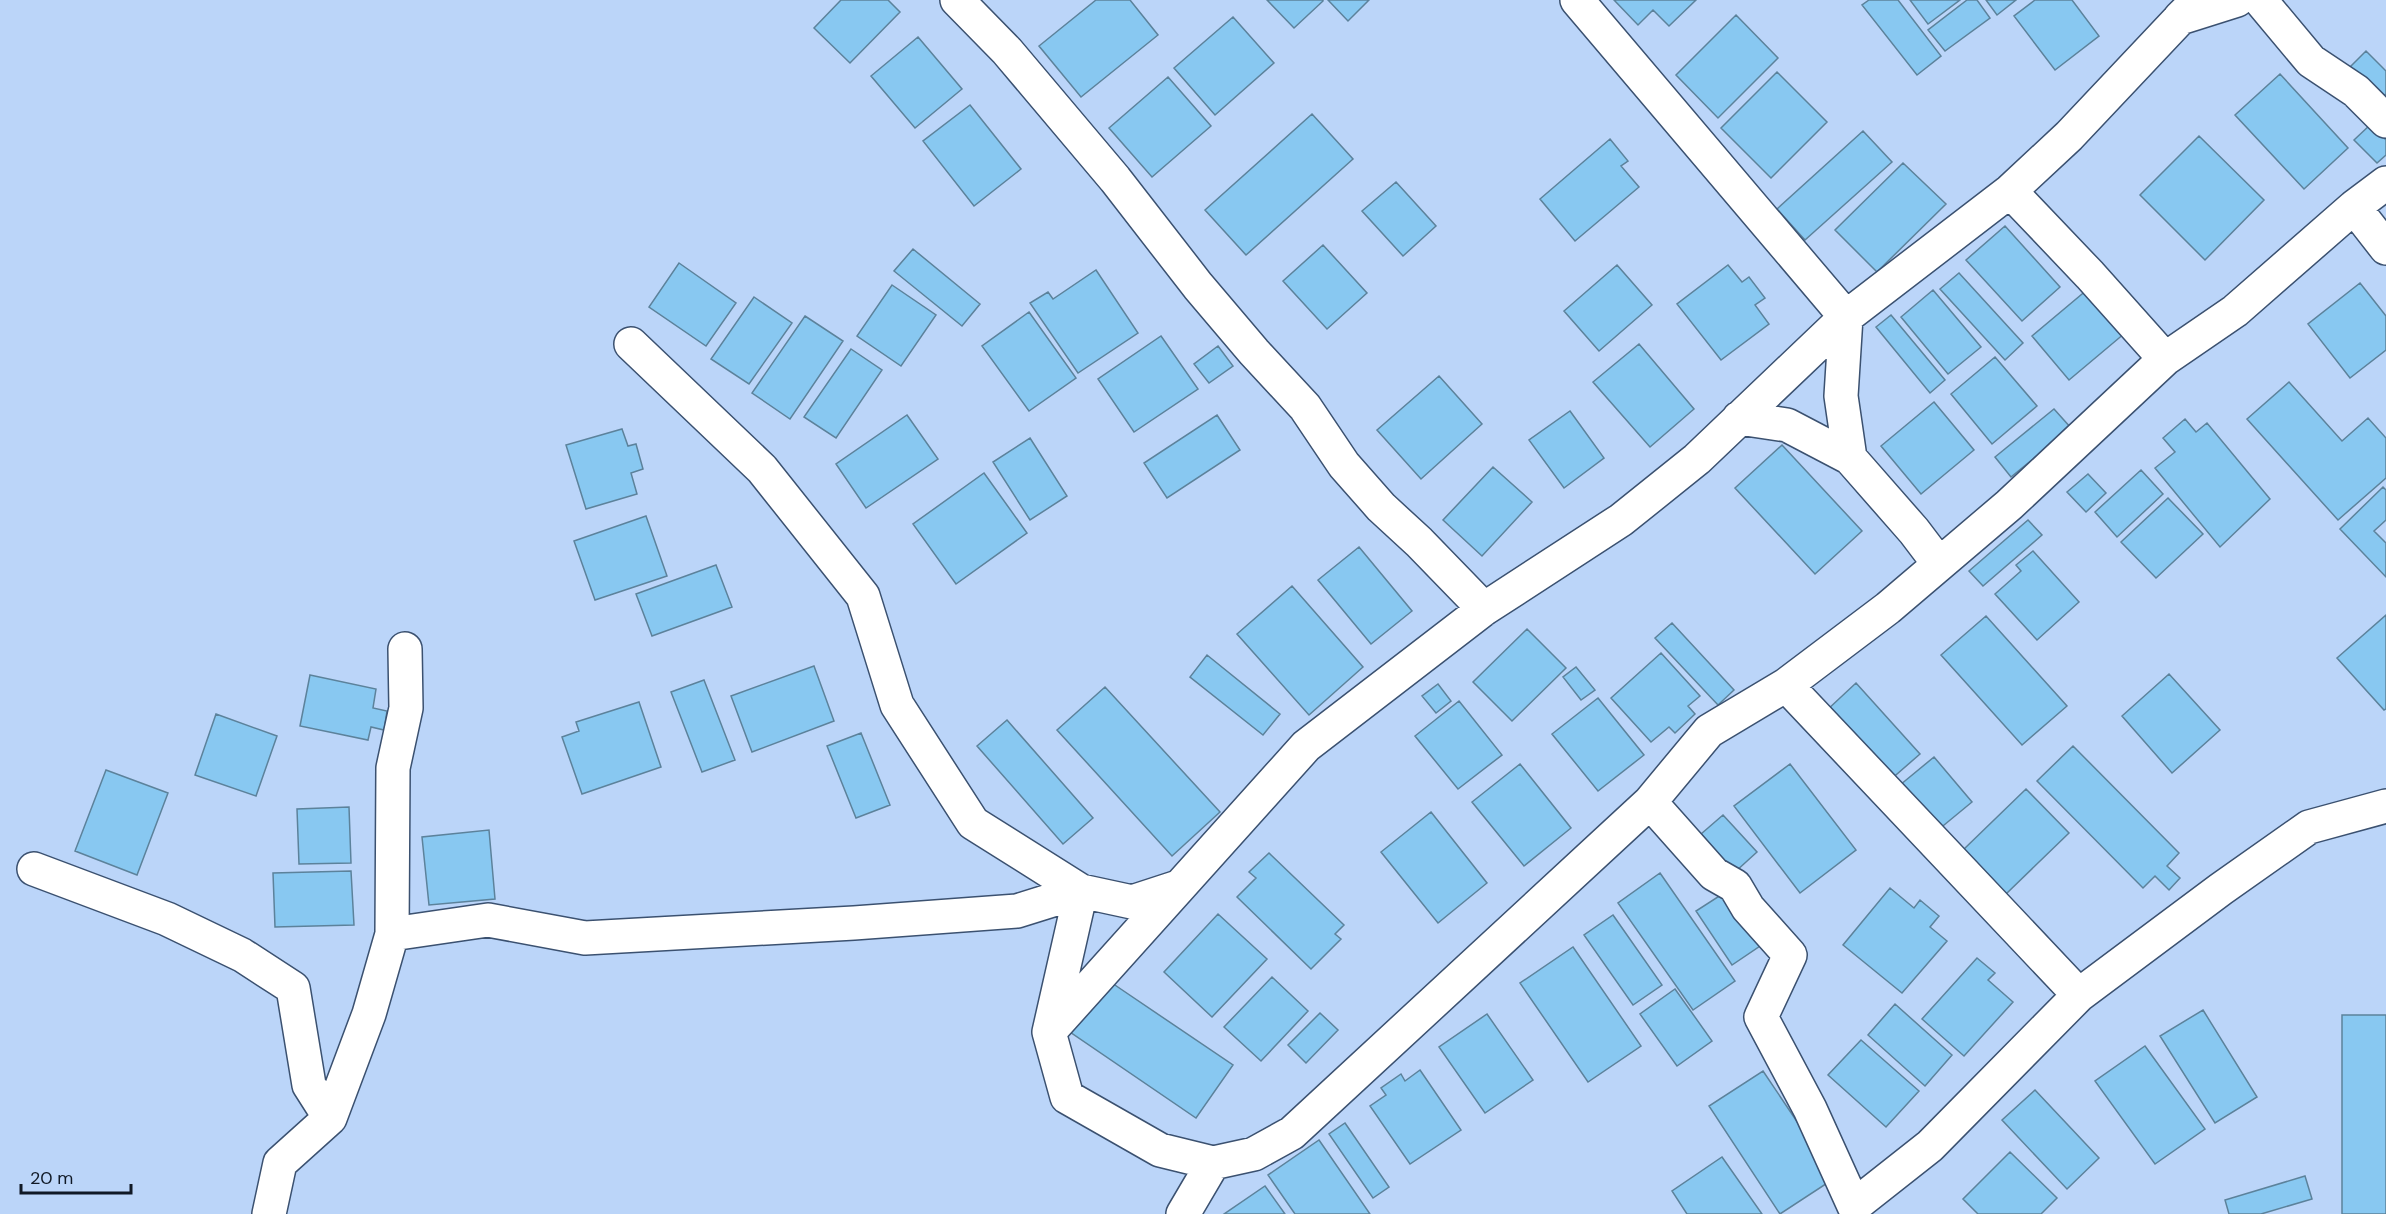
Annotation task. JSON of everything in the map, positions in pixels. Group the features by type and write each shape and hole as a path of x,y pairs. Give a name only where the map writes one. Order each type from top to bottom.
{"street":[{"path":"957,0 1007,51 1115,179 1198,286 1305,407 1344,465 1381,507 1419,542 1484,609"},
{"path":"1577,0 1846,317 1841,396 1850,458"},
{"path":"2182,5 2181,18 2237,0"},
{"path":"2260,0 2311,61 2356,91 2386,122"},
{"path":"1049,1032 1306,746 1484,609 1621,520 1696,459 1846,317 2010,191 2069,136 2182,5"},
{"path":"1081,891 1049,1032 1067,1097 1160,1150 1213,1163 1254,1154 1292,1133 1650,802 1709,731 1786,685 1888,608 2009,505 2165,359 2235,311 2354,207 2386,183"},
{"path":"2010,191 2090,275 2165,359"},
{"path":"2354,207 2386,249"},
{"path":"631,344 762,469 863,596 897,705 973,823 1081,891 1132,902 1178,887"},
{"path":"1739,418 1787,425 1850,458 1914,531 1939,564"},
{"path":"269,1214 280,1163 330,1118 369,1014 392,934 393,768 406,708 405,649"},
{"path":"1786,685 2079,995"},
{"path":"1650,802 1714,874 1735,886 1748,908 1790,955 1761,1017 1810,1109 1849,1210 1930,1146 2079,995 2221,889 2309,827 2386,806"},
{"path":"34,869 167,919 242,955 293,988 309,1086 330,1118"},
{"path":"392,934 488,920 585,938 843,924 1017,910 1081,891"},
{"path":"1183,1214 1213,1163"}],"building":[{"path":"841,0 888,0 900,12 850,63 814,28"},
{"path":"1096,0 1130,0 1158,35 1081,97 1039,46"},
{"path":"1267,0 1323,0 1323,1 1294,28"},
{"path":"1328,0 1369,0 1348,21"},
{"path":"1614,0 1696,0 1669,26 1653,10 1638,25"},
{"path":"1869,0 1898,0 1941,56 1917,75 1862,5"},
{"path":"1910,0 1960,0 1928,24"},
{"path":"1967,0 1977,0 1990,18 1945,51 1928,30"},
{"path":"1986,0 2016,0 1997,15"},
{"path":"2035,0 2072,0 2099,36 2055,70 2014,16"},
{"path":"1736,15 1778,58 1718,118 1676,75"},
{"path":"1233,17 1274,63 1215,115 1174,68"},
{"path":"918,37 962,89 915,128 871,76"},
{"path":"2366,51 2386,71 2386,94 2377,102 2346,71"},
{"path":"1777,72 1827,122 1771,178 1721,128"},
{"path":"2280,74 2348,148 2304,189 2235,115"},
{"path":"1168,77 1211,126 1152,177 1109,128"},
{"path":"970,105 1021,169 974,206 923,141"},
{"path":"1312,114 1353,159 1246,255 1205,210"},
{"path":"2371,124 2386,140 2386,155 2377,163 2354,140"},
{"path":"1863,131 1892,162 1805,240 1777,209"},
{"path":"2199,136 2264,200 2205,260 2140,195"},
{"path":"1610,139 1628,161 1621,166 1639,187 1575,241 1540,199"},
{"path":"1903,163 1946,204 1877,272 1835,230"},
{"path":"1396,182 1436,226 1403,256 1362,211"},
{"path":"2005,226 2060,287 2022,321 1966,260"},
{"path":"1323,245 1367,293 1327,329 1283,281"},
{"path":"913,249 980,304 962,326 894,271"},
{"path":"679,263 736,303 706,346 649,307"},
{"path":"1617,265 1652,305 1599,351 1564,311"},
{"path":"1728,265 1742,282 1749,277 1765,298 1755,305 1769,324 1721,360 1677,304"},
{"path":"1096,270 1138,333 1078,373 1030,303 1048,292 1053,299"},
{"path":"1959,273 2023,343 2005,360 1940,289"},
{"path":"2360,283 2386,316 2386,350 2350,378 2308,324"},
{"path":"892,285 936,315 901,366 857,336"},
{"path":"2088,289 2125,333 2069,380 2032,336"},
{"path":"1933,290 1981,347 1948,374 1901,317"},
{"path":"754,297 792,323 749,384 711,359"},
{"path":"1029,312 1076,378 1029,411 982,346"},
{"path":"1891,315 1945,380 1930,393 1876,327"},
{"path":"805,316 843,341 790,419 752,393"},
{"path":"1161,336 1198,389 1134,432 1098,379"},
{"path":"1639,344 1694,409 1650,447 1593,382"},
{"path":"1218,346 1233,366 1209,383 1194,364"},
{"path":"851,349 882,370 836,438 804,417"},
{"path":"1995,357 2037,406 1992,444 1951,394"},
{"path":"1439,376 1482,424 1421,479 1377,430"},
{"path":"2289,382 2342,441 2368,418 2386,438 2386,478 2338,520 2247,419"},
{"path":"1934,402 1974,450 1921,494 1881,446"},
{"path":"2054,409 2071,428 2011,477 1995,457"},
{"path":"1570,411 1604,458 1564,488 1529,440"},
{"path":"907,415 938,459 866,508 836,464"},
{"path":"1217,415 1240,450 1167,498 1144,463"},
{"path":"2185,419 2196,432 2207,423 2270,499 2220,547 2155,468 2175,452 2163,438"},
{"path":"622,429 628,446 636,444 643,469 631,473 637,494 586,509 566,445"},
{"path":"1030,438 1067,496 1030,520 993,462"},
{"path":"1782,445 1862,531 1815,574 1735,488"},
{"path":"1493,467 1532,502 1482,556 1443,520"},
{"path":"2141,470 2163,494 2117,537 2095,512"},
{"path":"984,473 1027,533 956,584 913,524"},
{"path":"2088,474 2106,493 2086,512 2067,492"},
{"path":"2383,487 2386,490 2386,520 2374,531 2386,543 2386,577 2340,529"},
{"path":"2168,498 2203,534 2156,578 2121,542"},
{"path":"646,516 667,576 595,600 574,541"},
{"path":"2028,520 2042,535 1983,586 1969,571"},
{"path":"1359,547 1412,611 1371,644 1318,580"},
{"path":"2033,551 2079,602 2037,640 1995,594 2021,571 2016,565"},
{"path":"716,565 732,607 652,636 636,594"},
{"path":"1292,586 1363,667 1309,715 1237,634"},
{"path":"2386,615 2386,709 2384,710 2337,658"},
{"path":"1986,616 2067,706 2022,745 1941,655"},
{"path":"1672,623 1734,690 1718,705 1655,638"},
{"path":"1527,629 1566,668 1512,721 1473,682"},
{"path":"1661,653 1700,696 1688,706 1695,714 1675,733 1669,727 1651,742 1611,698"},
{"path":"1207,655 1280,714 1263,735 1190,677"},
{"path":"814,666 834,721 752,752 731,696"},
{"path":"1576,667 1595,690 1581,700 1563,677"},
{"path":"2169,674 2220,730 2172,773 2122,716"},
{"path":"310,675 376,689 373,708 387,711 384,730 371,727 368,740 300,726"},
{"path":"704,680 735,760 702,772 671,692"},
{"path":"1856,683 1920,754 1889,781 1826,711"},
{"path":"1438,684 1451,701 1436,713 1422,696"},
{"path":"1105,687 1220,812 1172,856 1057,730"},
{"path":"1598,698 1644,755 1598,791 1552,734"},
{"path":"1459,701 1502,755 1458,789 1415,736"},
{"path":"639,702 661,767 582,794 562,737 579,731 576,722"},
{"path":"216,714 277,736 256,796 195,775"},
{"path":"1007,720 1093,818 1063,844 977,746"},
{"path":"861,733 890,805 856,818 827,746"},
{"path":"2073,746 2179,853 2167,866 2180,878 2169,890 2155,876 2143,888 2037,781"},
{"path":"1934,757 1972,802 1938,830 1900,785"},
{"path":"1520,764 1571,828 1524,866 1472,802"},
{"path":"1790,764 1856,850 1800,893 1734,806"},
{"path":"106,770 168,793 137,875 75,851"},
{"path":"2026,789 2069,833 2006,894 1962,851"},
{"path":"349,807 351,863 299,864 297,809"},
{"path":"1431,812 1487,883 1438,923 1381,852"},
{"path":"1723,815 1757,852 1735,872 1701,834"},
{"path":"489,830 495,899 429,905 422,837"},
{"path":"1269,853 1344,925 1335,934 1341,939 1311,969 1237,897 1256,878 1249,872"},
{"path":"351,871 354,925 275,927 273,873"},
{"path":"1660,873 1735,981 1693,1010 1618,903"},
{"path":"1890,888 1914,908 1920,900 1939,916 1930,927 1947,941 1902,993 1843,945"},
{"path":"1727,891 1763,944 1732,965 1696,911"},
{"path":"1218,914 1267,959 1212,1017 1164,972"},
{"path":"1613,915 1662,985 1633,1005 1584,935"},
{"path":"1573,947 1641,1046 1588,1082 1520,983"},
{"path":"1977,958 1995,973 1988,980 2013,1002 1964,1056 1922,1019"},
{"path":"1272,977 1308,1011 1261,1061 1224,1027"},
{"path":"1106,979 1233,1065 1196,1118 1070,1032"},
{"path":"1675,989 1712,1041 1677,1066 1640,1014"},
{"path":"1895,1004 1952,1055 1925,1086 1868,1035"},
{"path":"2203,1010 2257,1097 2215,1123 2160,1036"},
{"path":"1320,1013 1338,1030 1306,1063 1288,1045"},
{"path":"1487,1014 1533,1080 1485,1113 1439,1047"},
{"path":"2342,1015 2386,1015 2386,1214 2342,1214"},
{"path":"1861,1040 1919,1091 1886,1127 1828,1075"},
{"path":"2145,1046 2205,1129 2155,1164 2095,1081"},
{"path":"1420,1070 1461,1130 1410,1164 1370,1106 1386,1095 1381,1088 1401,1074 1405,1081"},
{"path":"1763,1071 1835,1178 1780,1214 1709,1106"},
{"path":"2035,1090 2099,1158 2067,1189 2002,1120"},
{"path":"1345,1123 1389,1187 1373,1198 1329,1134"},
{"path":"1319,1140 1370,1214 1295,1214 1268,1175"},
{"path":"2010,1152 2057,1198 2041,1214 1978,1214 1963,1199"},
{"path":"1722,1157 1762,1214 1687,1214 1672,1191"},
{"path":"2305,1176 2312,1199 2261,1214 2229,1214 2225,1200"},
{"path":"1265,1186 1285,1214 1224,1214"}]}
